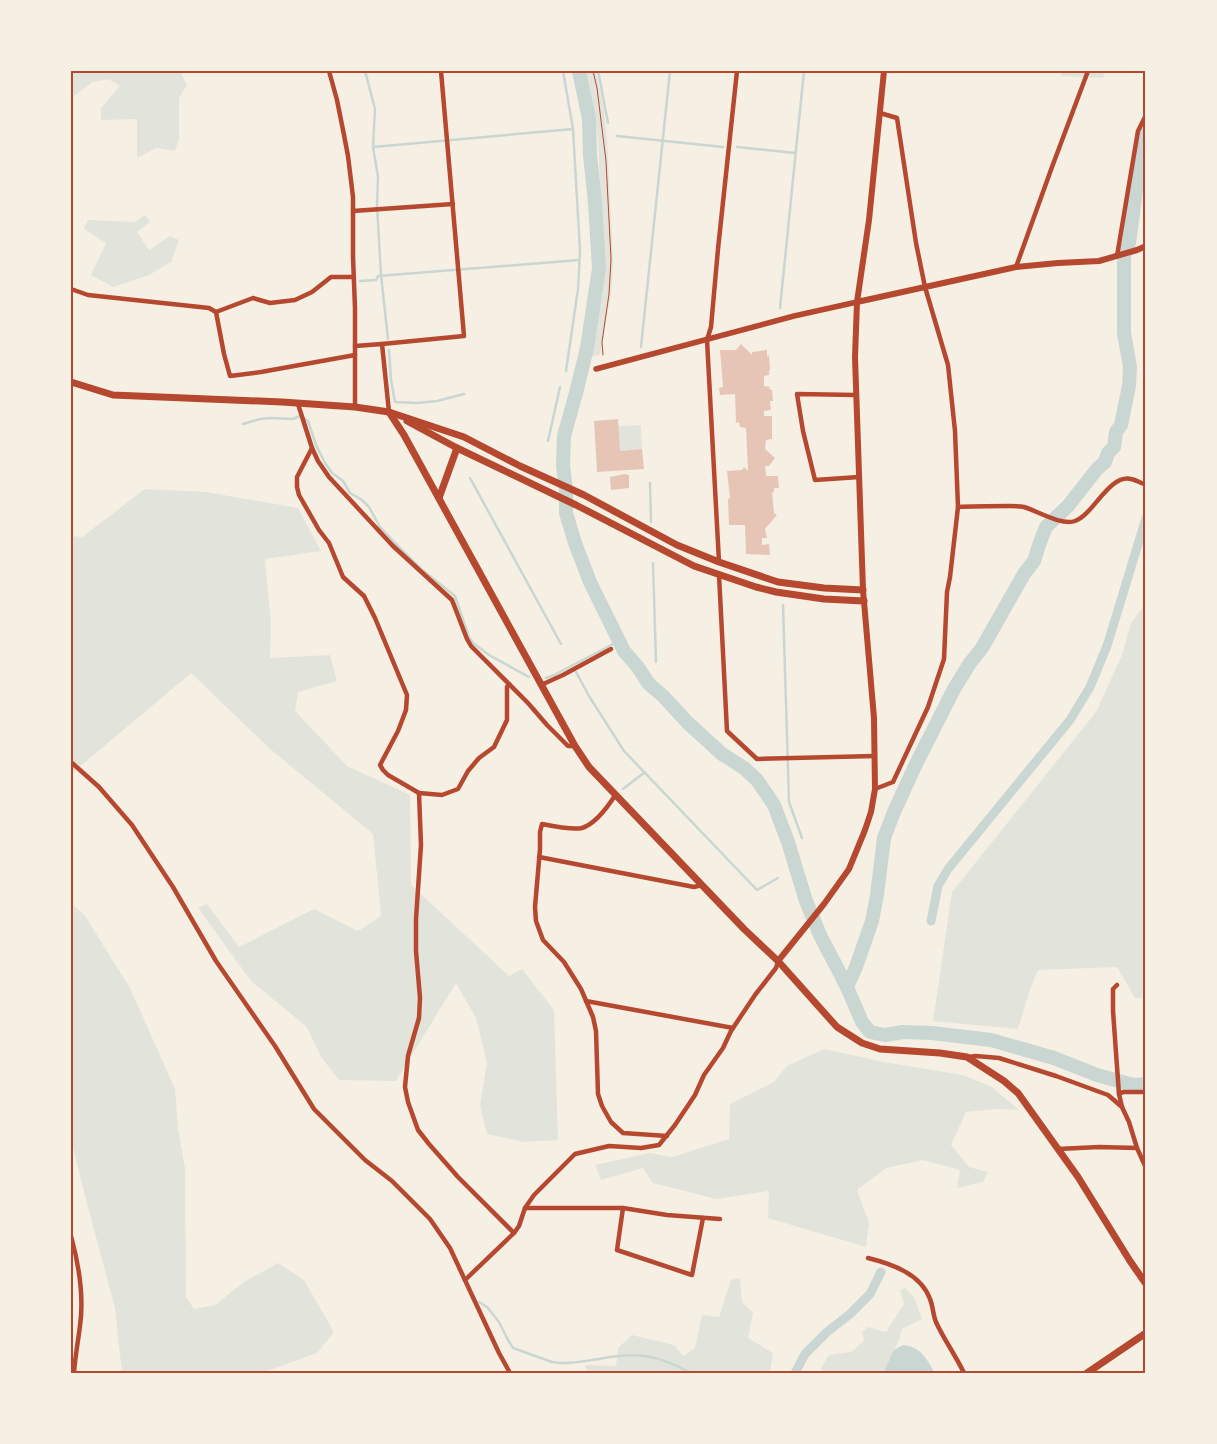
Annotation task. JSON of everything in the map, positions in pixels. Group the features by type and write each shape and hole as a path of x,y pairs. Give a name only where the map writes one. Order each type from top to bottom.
{"main road":[{"path":"778,961 849,870 858,851 871,812 875,789 874,718 863,590 855,357 857,302 869,220 884,71"},
{"path":"857,302 1016,267 1099,261 1146,246"},
{"path":"71,382 113,395 355,407 389,412 464,437 572,490 677,545 719,562 778,582 824,588 863,590"},
{"path":"389,412 694,566 776,592 824,600 864,601"},
{"path":"389,412 404,435 575,746 589,766 744,929 778,961 836,1027 862,1043 880,1049 940,1053 967,1057 1004,1081 1018,1093 1078,1177 1146,1284"},
{"path":"439,498 457,448"},
{"path":"1087,1373 1146,1333"}],"street":[{"path":"328,71 337,100 348,156 353,198 355,407"},
{"path":"355,346 464,336 441,71"},
{"path":"719,562 707,340 711,327 737,71"},
{"path":"1016,267 1088,71"},
{"path":"875,789 893,782 928,707 944,659 947,592 958,507 955,431 948,364 925,287 914,232 897,118 880,113"},
{"path":"1117,256 1138,131 1146,115"},
{"path":"353,210 453,204"},
{"path":"216,312 253,298 270,303 295,300 312,292 332,277 354,277"},
{"path":"71,289 88,295 209,308 216,312 230,376 355,355"},
{"path":"596,369 794,316 857,302"},
{"path":"382,344 389,412"},
{"path":"856,395 797,394 803,431 815,480 859,477"},
{"path":"298,404 312,448 329,477 393,546 452,600 467,639 491,667 568,746 575,746"},
{"path":"312,448 297,477 299,494 319,530 329,543 344,578 364,596 407,695 406,710 398,731 380,764 388,775 418,793 442,795 458,789 468,771 479,758 494,747 507,720 507,687 509,684"},
{"path":"958,507 1023,507 1069,523 1077,521 1088,512 1104,492 1120,480 1130,479 1146,485"},
{"path":"719,575 727,731 757,758 875,756"},
{"path":"541,685 563,676 611,649"},
{"path":"71,762 100,787 132,825 173,887 216,960 275,1046 314,1109 365,1160 392,1181 430,1219 450,1248 498,1353 510,1373"},
{"path":"418,793 421,845 416,919 416,951 420,998 419,1018 408,1056 405,1087 408,1102 418,1130 428,1144 514,1233"},
{"path":"616,794 595,820 582,828 542,824 535,907 536,921 543,940 564,962 582,989 593,1017 596,1031 598,1094 611,1122 623,1133 667,1136"},
{"path":"539,857 694,887 703,885"},
{"path":"464,1280 514,1233 519,1226 525,1208 534,1195 574,1154 609,1146 641,1148 659,1145 695,1095 704,1075 723,1048 733,1028 776,968 778,961"},
{"path":"1116,985 1113,989 1113,1011 1119,1092 1122,1107 1146,1168"},
{"path":"586,1001 733,1028"},
{"path":"967,1057 999,1058 1056,1076 1108,1095 1122,1107"},
{"path":"1119,1092 1146,1092"},
{"path":"1058,1149 1137,1148"},
{"path":"525,1208 623,1208 667,1215 720,1219"},
{"path":"623,1208 617,1250 692,1275 703,1218"},
{"path":"71,1236 81,1299 74,1373"},
{"path":"868,1258 896,1267 911,1275 921,1284 930,1297 936,1322 964,1373"}],"path":[{"path":"593,71 597,88 606,162 611,258 609,294 602,342 603,355"}],"shaded area":[{"path":"71,71 180,71 187,85 179,98 179,139 175,151 156,148 137,158 137,119 101,120 101,108 120,86 108,79 93,82 71,98"},
{"path":"586,71 596,71 604,111 613,262 611,294 600,355 590,357 602,294 603,261 598,138"},
{"path":"1061,71 1105,71 1103,78 1061,76"},
{"path":"145,215 150,222 137,232 149,250 170,236 179,240 171,262 149,275 113,287 91,275 106,243 84,229 88,220 135,222"},
{"path":"641,425 642,449 620,451 618,426"},
{"path":"145,489 206,492 298,508 321,551 265,559 271,623 270,658 330,655 337,681 298,692 295,711 347,766 410,795 411,885 509,976 522,969 554,1010 558,1140 524,1142 487,1134 480,1106 487,1062 476,1018 456,983 396,1081 339,1080 321,1057 307,1027 251,981 198,908 207,904 239,947 314,909 358,931 381,916 373,834 270,749 191,673 71,774 71,536 82,537"},
{"path":"1146,603 1146,998 1135,998 1117,967 1038,970 1018,1029 933,1021 952,892 1096,712 1122,655 1131,623"},
{"path":"71,903 85,916 130,988 175,1089 178,1129 185,1168 186,1297 194,1309 215,1305 244,1282 278,1263 304,1280 334,1332 317,1353 262,1373 122,1373 115,1308 71,1139"},
{"path":"824,1049 884,1062 963,1075 992,1087 1019,1110 995,1109 966,1112 951,1145 969,1167 988,1172 983,1182 957,1188 960,1170 923,1160 886,1168 857,1190 869,1223 866,1247 768,1218 769,1191 716,1199 653,1183 643,1168 601,1180 595,1165 650,1153 672,1157 729,1139 730,1104 774,1082 787,1066"},
{"path":"740,1278 742,1302 753,1313 748,1338 773,1353 770,1373 587,1373 585,1365 616,1366 618,1348 632,1335 674,1345 683,1356 695,1348 702,1315 719,1317 731,1280"},
{"path":"905,1288 914,1297 922,1319 902,1329 899,1340 883,1373 831,1373 820,1370 829,1355 851,1352 864,1341 862,1332 868,1327 886,1332 904,1304 900,1290"},
{"path":"903,1345 919,1351 926,1358 935,1373 883,1373 894,1350"}],"building":[{"path":"741,344 752,355 752,352 767,350 767,357 769,355 770,370 769,375 764,376 764,386 770,387 769,389 772,390 773,401 770,401 771,410 764,411 764,416 772,416 772,439 766,440 765,449 775,458 769,466 765,466 766,476 778,476 779,488 774,488 772,493 774,513 777,515 765,529 767,538 762,538 762,545 769,544 770,555 746,554 745,525 729,525 728,499 730,498 727,471 742,470 744,467 748,471 746,428 740,427 739,422 736,423 735,394 720,395 719,388 723,387 720,350 736,350"},
{"path":"618,419 620,451 642,449 644,469 597,472 594,421"},
{"path":"624,474 629,475 629,488 611,490 610,477"}],"waterway":[{"path":"365,71 375,109 373,147 378,177 377,205 381,275 388,339"},
{"path":"563,71 573,129 580,251 578,289 566,371"},
{"path":"579,71 589,119 599,268 587,348 564,436 563,465 566,513 590,582 624,651 649,684 688,723 722,754 744,768 757,780 774,805 788,842 806,901 820,935 847,987 862,1022 870,1032 885,1035 903,1032 932,1033 991,1040 1054,1058 1097,1075 1135,1085 1146,1084"},
{"path":"598,71 608,123"},
{"path":"641,347 670,71"},
{"path":"780,308 804,71"},
{"path":"373,147 573,129"},
{"path":"847,987 872,921 884,838 915,766 954,689 982,648 1024,574 1034,561 1046,527 1068,506 1097,469 1105,462 1108,453 1114,447 1116,432 1121,425 1129,386 1130,367 1124,333 1124,256 1129,243 1143,138 1146,133"},
{"path":"617,136 723,147"},
{"path":"737,147 795,153"},
{"path":"360,281 376,280 378,276 579,260"},
{"path":"389,350 395,402 417,403 437,401 464,394"},
{"path":"548,441 560,387"},
{"path":"243,424 260,419 293,419 300,416 308,421 316,445 332,473 343,481 350,493 369,507 380,527 395,543 421,569 455,596 469,637 473,643 489,655 529,677"},
{"path":"470,478 561,644"},
{"path":"650,483 651,522"},
{"path":"931,921 938,886 948,869 1070,720 1090,687 1107,646 1146,518"},
{"path":"653,563 656,662"},
{"path":"783,605 789,802 802,838"},
{"path":"546,678 619,641"},
{"path":"576,672 624,751 757,890 778,878"},
{"path":"623,789 645,772"},
{"path":"795,1373 805,1354 870,1294 881,1272"},
{"path":"479,1302 487,1307 499,1322 513,1348 552,1362 570,1363 635,1355 657,1358 690,1373"}]}
